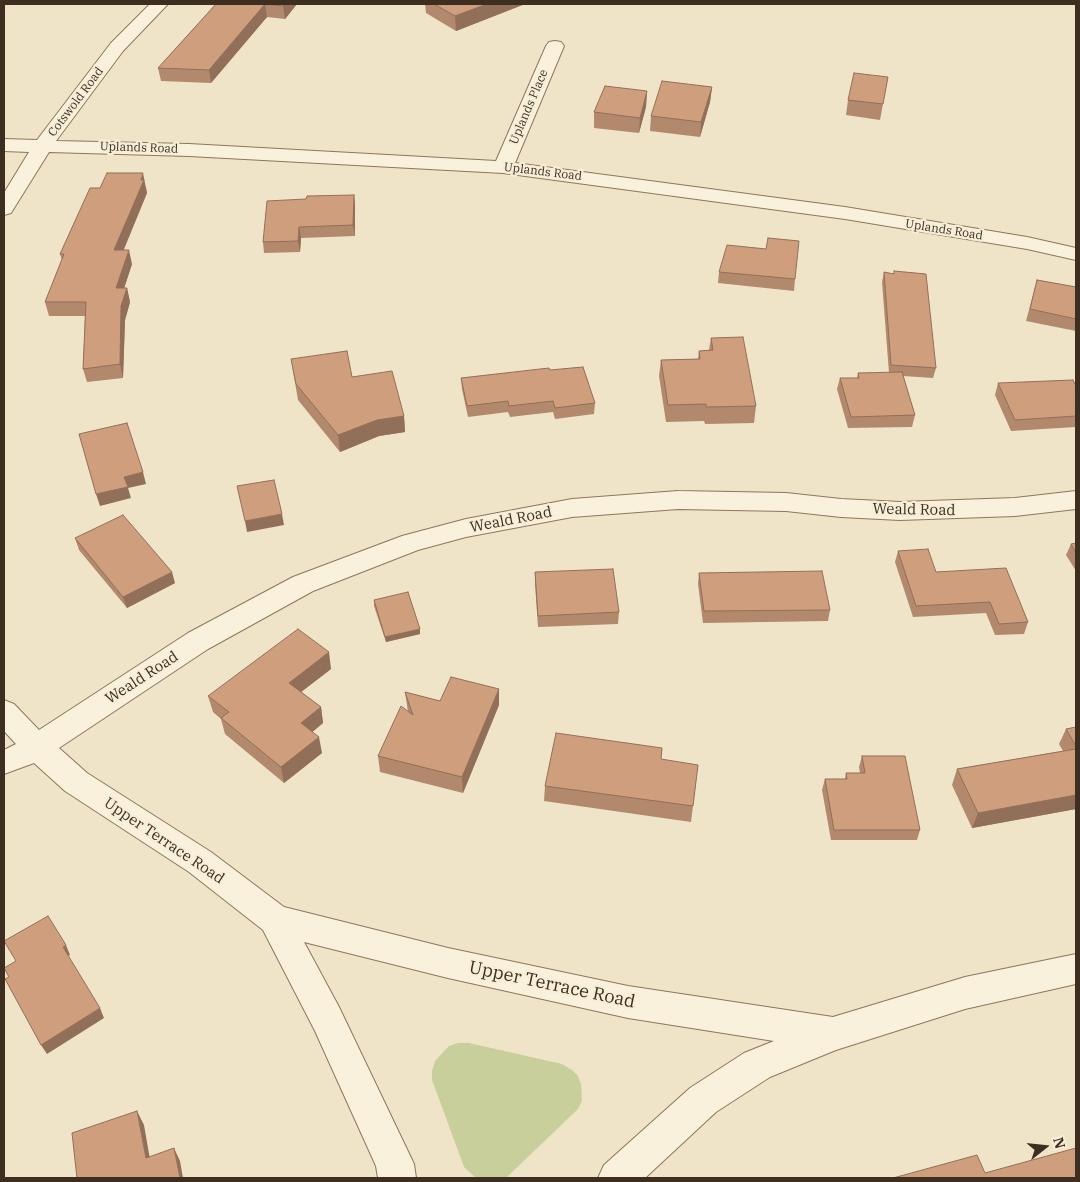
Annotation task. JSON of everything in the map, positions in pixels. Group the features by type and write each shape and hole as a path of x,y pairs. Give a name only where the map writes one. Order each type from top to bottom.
{"street":[{"name":"Cotswold Road","path":"4,208 43,145 118,47 159,4"},
{"name":"Uplands Place","path":"503,167 555,46"},
{"name":"Uplands Road","path":"4,145 189,150 503,167 845,213 1076,254"},
{"name":"Weald Road","path":"4,762 15,759 37,747 198,641 303,584 402,546 466,528 572,508 678,500 786,502 841,508 900,511 1015,507 1076,500"},
{"path":"4,712 37,747"},
{"name":"Upper Terrace Road","path":"37,747 76,782 200,862 275,920 448,963 628,1002 833,1034"},
{"name":"Upper Terrace Road","path":"275,920 332,1028 395,1164 397,1178"},
{"name":"Upper Terrace Road","path":"617,1178 703,1100 758,1065 833,1034 965,993 1076,969"}],"green space":[{"path":"458,1043 469,1043 562,1064 578,1076 581,1084 582,1101 578,1109 506,1178 476,1178 464,1167 432,1080 435,1061 449,1046"}],"building":[{"path":"216,4 265,4 209,70 158,68"},
{"path":"265,4 285,4 283,6"},
{"path":"434,4 487,4 455,16"},
{"path":"854,73 888,77 883,104 848,100"},
{"path":"662,81 712,87 701,122 651,116"},
{"path":"605,86 647,91 640,118 594,112"},
{"path":"107,173 143,173 141,180 144,180 114,250 129,250 116,288 127,288 121,306 120,364 83,369 86,302 45,302 64,254 60,254 90,188 100,188"},
{"path":"354,195 353,225 299,227 298,241 263,242 267,201 306,199 307,196"},
{"path":"768,238 799,241 795,279 719,272 727,245 766,249"},
{"path":"894,271 926,274 936,368 891,365 884,272 894,274"},
{"path":"1037,280 1076,287 1076,319 1030,309"},
{"path":"743,337 756,406 706,407 706,404 668,405 661,360 700,359 699,351 713,350 711,338"},
{"path":"347,351 352,377 392,371 404,416 377,420 338,435 296,384 291,359"},
{"path":"583,367 595,403 555,408 553,401 509,406 508,401 467,406 461,378 549,368 550,370"},
{"path":"902,372 915,415 851,417 840,378 859,378 858,373"},
{"path":"1073,380 1076,386 1076,416 1015,420 998,383"},
{"path":"127,423 143,472 124,477 128,487 96,494 79,434"},
{"path":"274,480 282,514 245,521 237,486"},
{"path":"123,515 172,572 123,597 75,538"},
{"path":"1076,543 1076,553 1071,544"},
{"path":"928,549 936,572 1006,568 1028,622 999,624 990,602 916,606 898,551"},
{"path":"613,569 619,612 538,616 535,572"},
{"path":"822,571 830,610 704,611 699,573"},
{"path":"408,592 420,629 385,637 374,600"},
{"path":"298,629 329,652 289,683 321,707 301,723 319,737 281,767 221,718 229,712 208,696"},
{"path":"451,677 499,689 462,777 378,756 401,706 413,715 405,692 440,701"},
{"path":"1076,727 1076,746 1066,729"},
{"path":"556,733 662,748 661,759 698,765 693,806 545,786"},
{"path":"1076,749 1076,795 978,813 957,769"},
{"path":"862,756 905,756 920,830 834,830 825,779 847,779 846,773 865,773"},
{"path":"48,916 66,945 63,947 100,1008 41,1045 5,979 9,977 4,968 16,961 4,941"},
{"path":"137,1111 146,1158 174,1148 180,1178 77,1178 72,1133"},
{"path":"1076,1148 1076,1178 893,1178 977,1155 985,1173"}]}
